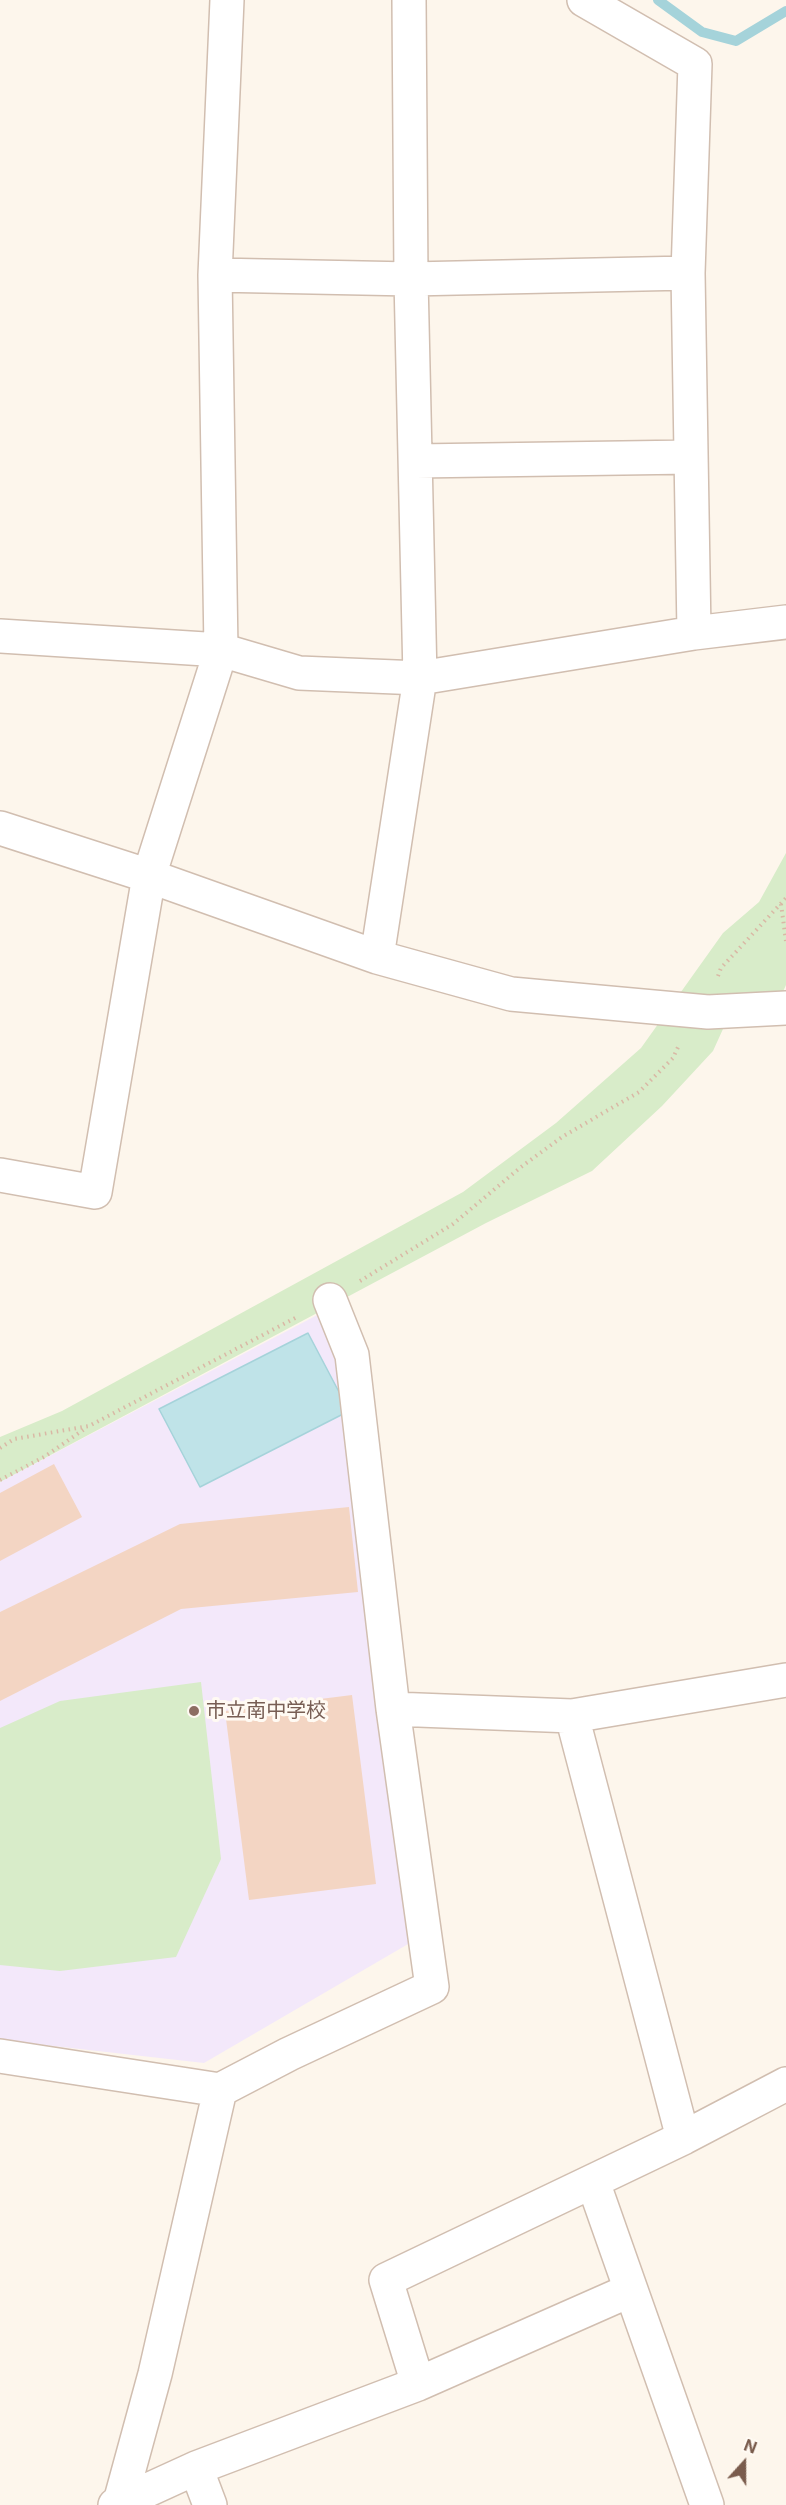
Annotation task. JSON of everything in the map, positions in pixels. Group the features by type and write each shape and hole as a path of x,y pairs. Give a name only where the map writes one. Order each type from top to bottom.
{"street":[{"path":"0,1175 95,1192 149,876 221,650 214,275 227,0"},
{"path":"377,957 420,678 411,279 409,0"},
{"path":"584,0 695,64 688,273 694,633"},
{"path":"214,275 411,279 688,273"},
{"path":"416,461 691,458"},
{"path":"0,636 221,650 299,673 420,678 694,633 786,622"},
{"path":"0,828 149,876 377,957 511,994 708,1012 786,1008"},
{"path":"0,2056 220,2090 289,2054 432,1987 393,1709 352,1355 330,1300"},
{"path":"393,1709 572,1716 786,1680"},
{"path":"572,1716 683,2138"},
{"path":"418,2384 386,2280 683,2138 786,2084"},
{"path":"118,2504 155,2374 220,2090"},
{"path":"593,2182 707,2505"},
{"path":"118,2504 196,2468 418,2384 631,2290"},
{"path":"196,2468 210,2505"}],"path":[{"path":"716,985 721,968 786,898"},
{"path":"781,903 786,941"},
{"path":"0,1480 44,1457 89,1426 330,1300 453,1224 521,1167 562,1137 639,1092 673,1058 681,1043"},
{"path":"0,1448 14,1439 89,1426"}],"shaded area":[{"name":"市立南中学校","path":"323,1312 345,1362 415,1940 204,2063 0,2040 0,1482"}],"green space":[{"path":"786,853 786,985 772,1015 728,1018 713,1051 662,1106 592,1171 486,1223 0,1482 0,1437 62,1411 463,1192 556,1123 641,1048 723,933 759,902"},
{"path":"201,1682 221,1859 176,1957 60,1971 0,1965 0,1728 60,1701"}],"water":[{"path":"308,1333 349,1411 200,1487 159,1409"}],"building":[{"path":"54,1464 82,1517 0,1561 0,1493"},
{"path":"349,1507 358,1592 181,1609 0,1701 0,1612 180,1524"},
{"path":"352,1695 376,1884 249,1900 225,1711"}],"waterway":[{"path":"658,0 702,32 736,41 786,11"}],"place":[{"name":"市立南中学校","path":"194,1711"}]}
